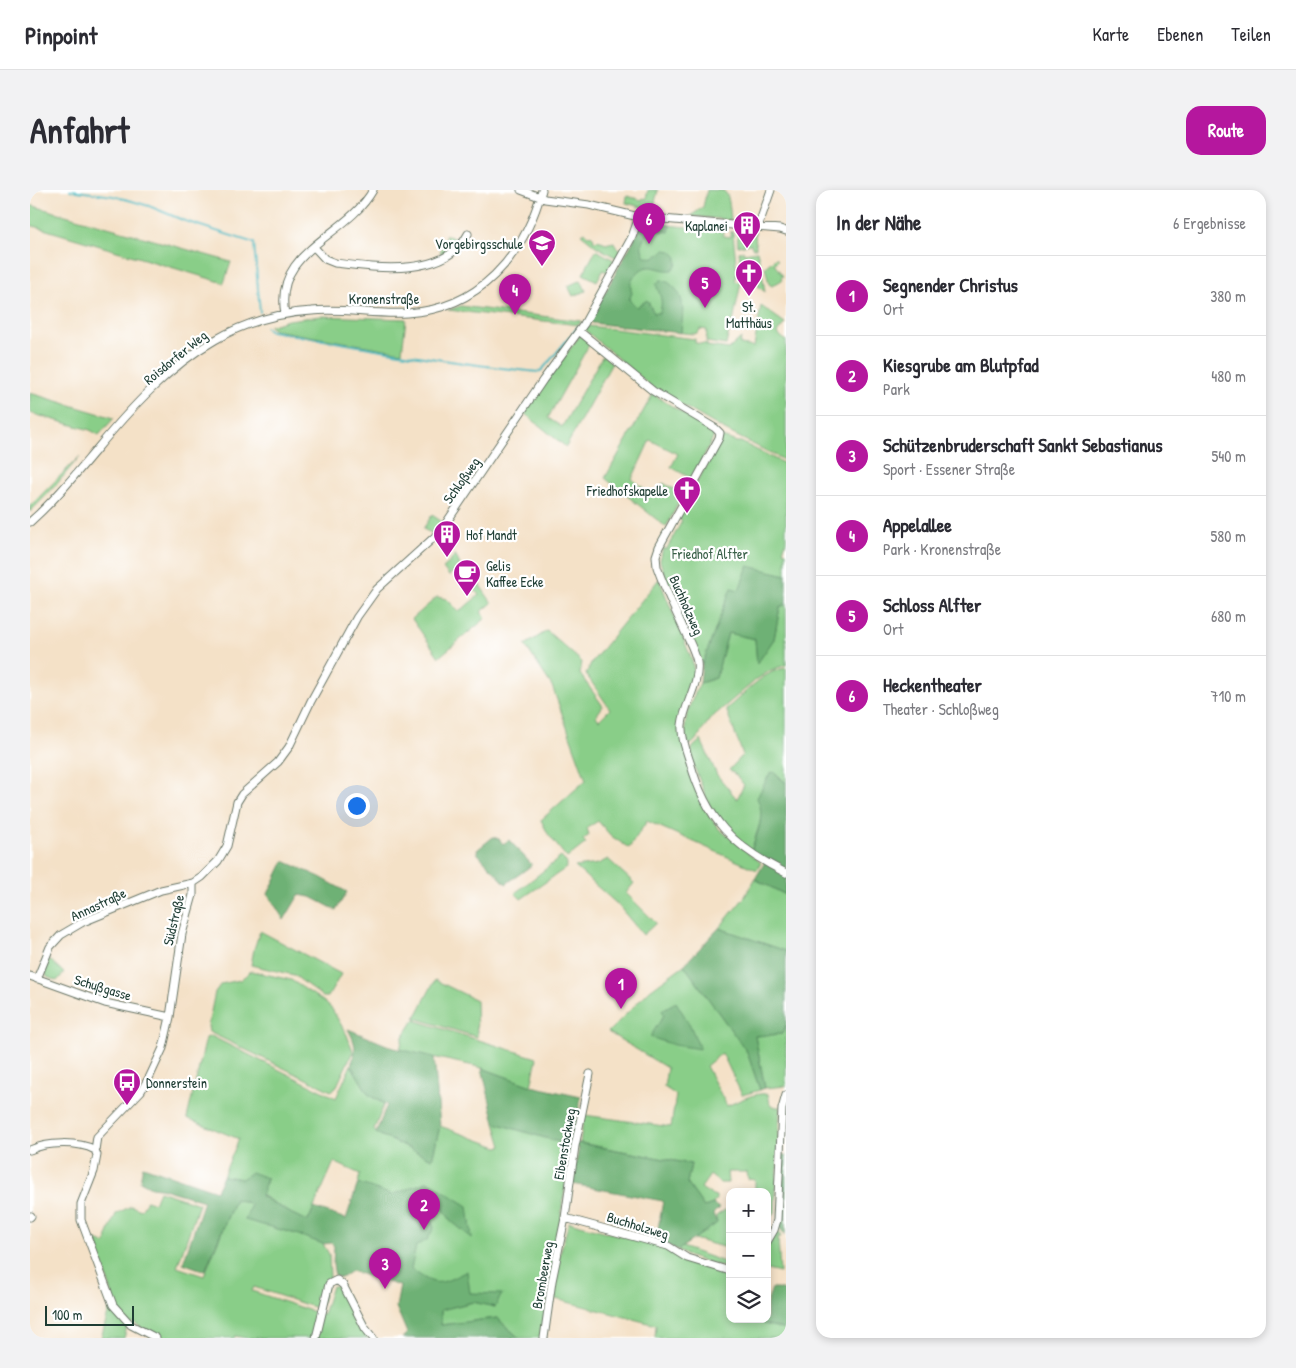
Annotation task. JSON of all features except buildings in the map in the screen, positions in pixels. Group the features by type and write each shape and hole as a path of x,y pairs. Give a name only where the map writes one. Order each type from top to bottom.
{"street":[{"path":"285,314 283,294 287,276 296,263 357,210 373,190"},
{"path":"521,190 639,217 786,231"},
{"path":"758,227 771,190"},
{"name":"Kronenstraße","path":"285,314 321,310 408,313 436,308 465,297 492,278 512,257 528,228 541,194"},
{"name":"Schloßweg","path":"291,745 322,681 357,617 377,589 440,532 578,331 625,251 636,230 639,217"},
{"path":"314,247 325,259 334,263 411,267 432,262 448,255 463,244 468,234"},
{"name":"Roisdorfer Weg","path":"30,522 54,498 126,416 183,363 220,337 285,314"},
{"name":"Buchholzweg","path":"578,331 653,391 715,428 720,433 659,547 656,556 657,567 697,661 696,680 684,715 682,731 699,790 712,815 727,832 764,862 786,873"},
{"name":"Südstraße","path":"170,1018 182,934 193,895 193,883 218,861 227,846 237,802 242,794 278,762 291,745"},
{"name":"Annastraße","path":"34,977 50,947 61,935 90,919 152,893 193,883"},
{"name":"Schußgasse","path":"34,977 105,1003 170,1018"},
{"path":"30,1150 36,1147 82,1144 97,1136 141,1091 146,1083 163,1048 170,1018"},
{"name":"Eibenstockweg","path":"566,1218 575,1146 590,1074"},
{"path":"771,1235 777,1220 782,1109 786,1096"},
{"path":"97,1136 95,1150 97,1155 94,1171 81,1204 81,1220 113,1304 131,1325 156,1338"},
{"path":"82,1144 95,1150"},
{"name":"Buchholzweg","path":"566,1218 662,1244 692,1260 726,1270"},
{"name":"Brombeerweg","path":"544,1338 552,1281 566,1218"},
{"path":"316,1338 329,1284 336,1280 343,1285 365,1328 373,1338"}],"green space":[{"path":"648,190 658,190 653,210 626,203 627,196 642,200 643,198 646,199"},
{"path":"707,190 724,191 726,193 729,200 731,220 691,216 703,207"},
{"path":"30,205 231,262 224,283 30,225"},
{"path":"649,223 723,231 723,236 731,237 731,231 733,233 737,273 735,281 741,282 726,345 706,342 707,330 700,329 698,333 693,334 590,321 642,225"},
{"path":"649,223 671,225 669,232 654,230 644,238 642,248 645,256 654,257 665,250 671,251 677,257 677,264 672,270 648,267 639,271 631,283 632,293 629,300 637,307 647,300 654,313 659,313 661,302 656,285 660,280 668,282 681,297 683,315 681,333 592,323 591,318 642,225"},
{"path":"755,230 756,248 752,248 751,244 738,246 737,232"},
{"path":"585,232 588,236 591,235 594,238 593,240 604,242 605,244 614,242 616,247 621,250 617,258 597,247 581,234"},
{"path":"446,235 458,240 444,254 440,252"},
{"path":"596,250 614,260 607,272 603,270 597,281 583,274"},
{"path":"743,251 744,253 757,251 765,292 758,286 757,277 742,275 739,252"},
{"path":"776,258 778,260 774,264 783,276 782,280 772,286 769,284 765,267"},
{"path":"581,280 586,291 573,296 568,286"},
{"path":"461,306 581,321 579,325 448,310"},
{"path":"761,306 785,323 777,333 786,341 786,461 723,429 654,389 586,331 586,328 589,326 695,339 695,343 729,349 741,338 740,345 754,347"},
{"path":"321,316 406,319 402,352 274,330 269,326 288,320"},
{"path":"580,335 590,343 548,418 562,427 603,355 612,363 566,447 524,413"},
{"path":"30,393 114,418 99,435 90,430 30,413"},
{"path":"653,394 715,434 692,479 671,467 678,454 650,440 632,479 655,497 663,483 683,494 666,527 605,478"},
{"name":"Friedhof Alfter","path":"722,437 741,442 786,463 786,541 783,551 786,552 786,575 748,567 739,591 731,588 702,665 686,628 689,624 672,585 668,585 660,561 663,548 666,550 682,521 679,519 683,507"},
{"path":"80,456 56,485 30,512 30,506"},
{"path":"432,515 444,523 435,535 423,529"},
{"path":"455,554 460,565 449,576 443,568 451,561"},
{"path":"748,566 786,575 786,604 780,607 774,639 757,664 755,639 728,633 716,678 700,683 702,665 731,588 739,590"},
{"path":"659,579 692,660 694,673 680,724 698,794 706,811 718,828 761,863 757,870 647,821 629,848 611,836 598,821 587,828 589,835 583,840 586,843 567,858 548,834 541,820 586,780 552,686 525,645 547,631 582,662 580,674 603,706 596,716 599,720 610,709 586,674 591,663"},
{"path":"479,584 492,603 481,612 486,618 439,657 412,619 437,597 447,599 459,612 479,595 473,589"},
{"path":"786,604 786,665 771,670 757,679 710,719 695,741 692,744 688,744 685,729 690,705 700,683 716,678 728,633 755,639 757,663 774,639 780,607"},
{"path":"786,668 786,783 777,774 762,808 760,823 751,851 738,840 710,807 690,756 693,747 701,740 717,775 737,799 744,785 729,770 743,755 726,709 761,679 777,670"},
{"path":"773,772 786,783 786,895 755,879 765,862 751,851 761,818 760,805 757,798 770,773"},
{"path":"493,837 499,839 503,844 509,840 532,865 506,884 478,854 477,850"},
{"path":"561,857 567,863 566,868 521,899 515,893"},
{"path":"608,859 634,883 626,893 656,923 643,935 617,904 575,867 598,864"},
{"path":"284,861 320,877 347,892 336,910 311,897 299,895 284,920 268,894"},
{"path":"755,879 786,895 786,951 719,928 744,898"},
{"path":"719,928 786,951 786,1025 782,1034 755,1036 765,1088 760,1090 747,1052 684,965"},
{"path":"260,931 341,974 328,997 323,997 294,975 251,965"},
{"path":"49,959 64,973 57,981 47,977 45,971"},
{"path":"684,965 747,1052 760,1090 742,1095 722,1053 706,1066 727,1106 757,1094 768,1094 770,1104 780,1107 775,1213 771,1216 771,1188 755,1188 755,1180 748,1179 747,1172 727,1172 728,1183 720,1183 710,1175 701,1188 716,1196 716,1199 713,1204 704,1207 687,1183 691,1164 580,1143 584,1115 671,1127 676,1095 664,1087 667,1068 608,1032 650,990"},
{"path":"251,971 291,980 332,1009 347,1035 353,1051 336,1088 331,1091 209,1032 208,1026 215,992 221,984 240,980"},
{"path":"435,980 476,1000 477,1037 415,1018"},
{"path":"676,1002 690,1025 700,1049 674,1045 650,1037 664,1015 662,1010"},
{"path":"414,1020 537,1058 531,1086 479,1067 400,1050 403,1037"},
{"path":"786,1025 786,1086 765,1088 755,1036 782,1034"},
{"path":"348,1029 394,1048 434,1057 440,1126 432,1159 376,1133 387,1105 369,1095 351,1065 355,1047"},
{"path":"211,1036 336,1098 351,1065 369,1095 384,1104 374,1130 376,1133 432,1159 440,1126 498,1147 502,1146 495,1123 572,1146 561,1213 562,1221 541,1338 519,1338 497,1318 441,1325 441,1310 473,1302 495,1307 469,1292 434,1298 390,1262 358,1183 360,1174 334,1162 308,1221 292,1214 261,1195 267,1179 242,1179 223,1176 239,1139 187,1118 206,1038"},
{"path":"482,1068 531,1086 581,1097 573,1142 691,1164 687,1183 704,1207 713,1204 719,1208 713,1214 717,1223 678,1250 656,1240 663,1201 572,1184 579,1148 495,1123"},
{"path":"782,1155 786,1155 785,1236 779,1227"},
{"path":"143,1166 216,1191 223,1176 242,1179 251,1172 267,1178 261,1196 308,1221 314,1208 346,1219 358,1183 392,1195 428,1181 468,1206 472,1238 451,1221 443,1208 431,1217 434,1228 427,1240 416,1246 411,1269 433,1282 444,1282 467,1271 470,1293 502,1294 495,1307 473,1302 441,1310 441,1325 497,1318 519,1338 402,1338 407,1333 396,1307 400,1286 351,1271 341,1278 335,1276 333,1265 334,1246 331,1243 323,1244 296,1234 245,1220 251,1204 235,1199 205,1271 183,1263 204,1201 151,1187 140,1181"},
{"path":"159,1191 199,1204 177,1267 204,1276 235,1199 251,1204 246,1220 296,1234 323,1244 329,1254 330,1276 321,1305 317,1307 254,1287 252,1291 323,1315 332,1286 339,1286 361,1330 368,1338 247,1338 235,1336 234,1338 163,1338 133,1322 127,1327 124,1338 101,1338 113,1296 94,1239 106,1244 107,1236 116,1214 131,1206 141,1210 147,1200 154,1203"},
{"path":"726,1210 726,1248 694,1239 717,1223 716,1216"},
{"path":"569,1222 660,1246 687,1262 726,1274 726,1323 761,1323 786,1330 786,1338 655,1338 656,1325 552,1298 558,1261"},
{"path":"778,1232 781,1237 778,1237 780,1273 771,1271 771,1240"},
{"path":"682,1247 726,1263 726,1268 690,1257 678,1250"},
{"path":"772,1288 786,1291 786,1330 761,1323 771,1323"}],"waterway":[{"path":"70,190 113,196 132,201 185,221 254,243 260,312"},
{"path":"265,327 271,331 404,354 538,372 542,370 578,327"}],"place":[{"name":"Heckentheater","path":"649,244"},
{"name":"Kaplanei","path":"747,249"},
{"name":"Vorgebirgsschule","path":"542,267"},
{"name":"St. Matthäus","path":"749,297"},
{"name":"Schloss Alfter","path":"705,308"},
{"name":"Appelallee","path":"515,315"},
{"name":"Friedhofskapelle","path":"687,514"},
{"name":"Hof Mandt","path":"447,558"},
{"name":"Gelis Kaffee Ecke","path":"467,597"},
{"name":"Segnender Christus","path":"621,1009"},
{"name":"Donnerstein","path":"127,1106"},
{"name":"Kiesgrube am Blutpfad","path":"424,1230"},
{"name":"Schützenbruderschaft Sankt Sebastianus","path":"385,1289"}]}
